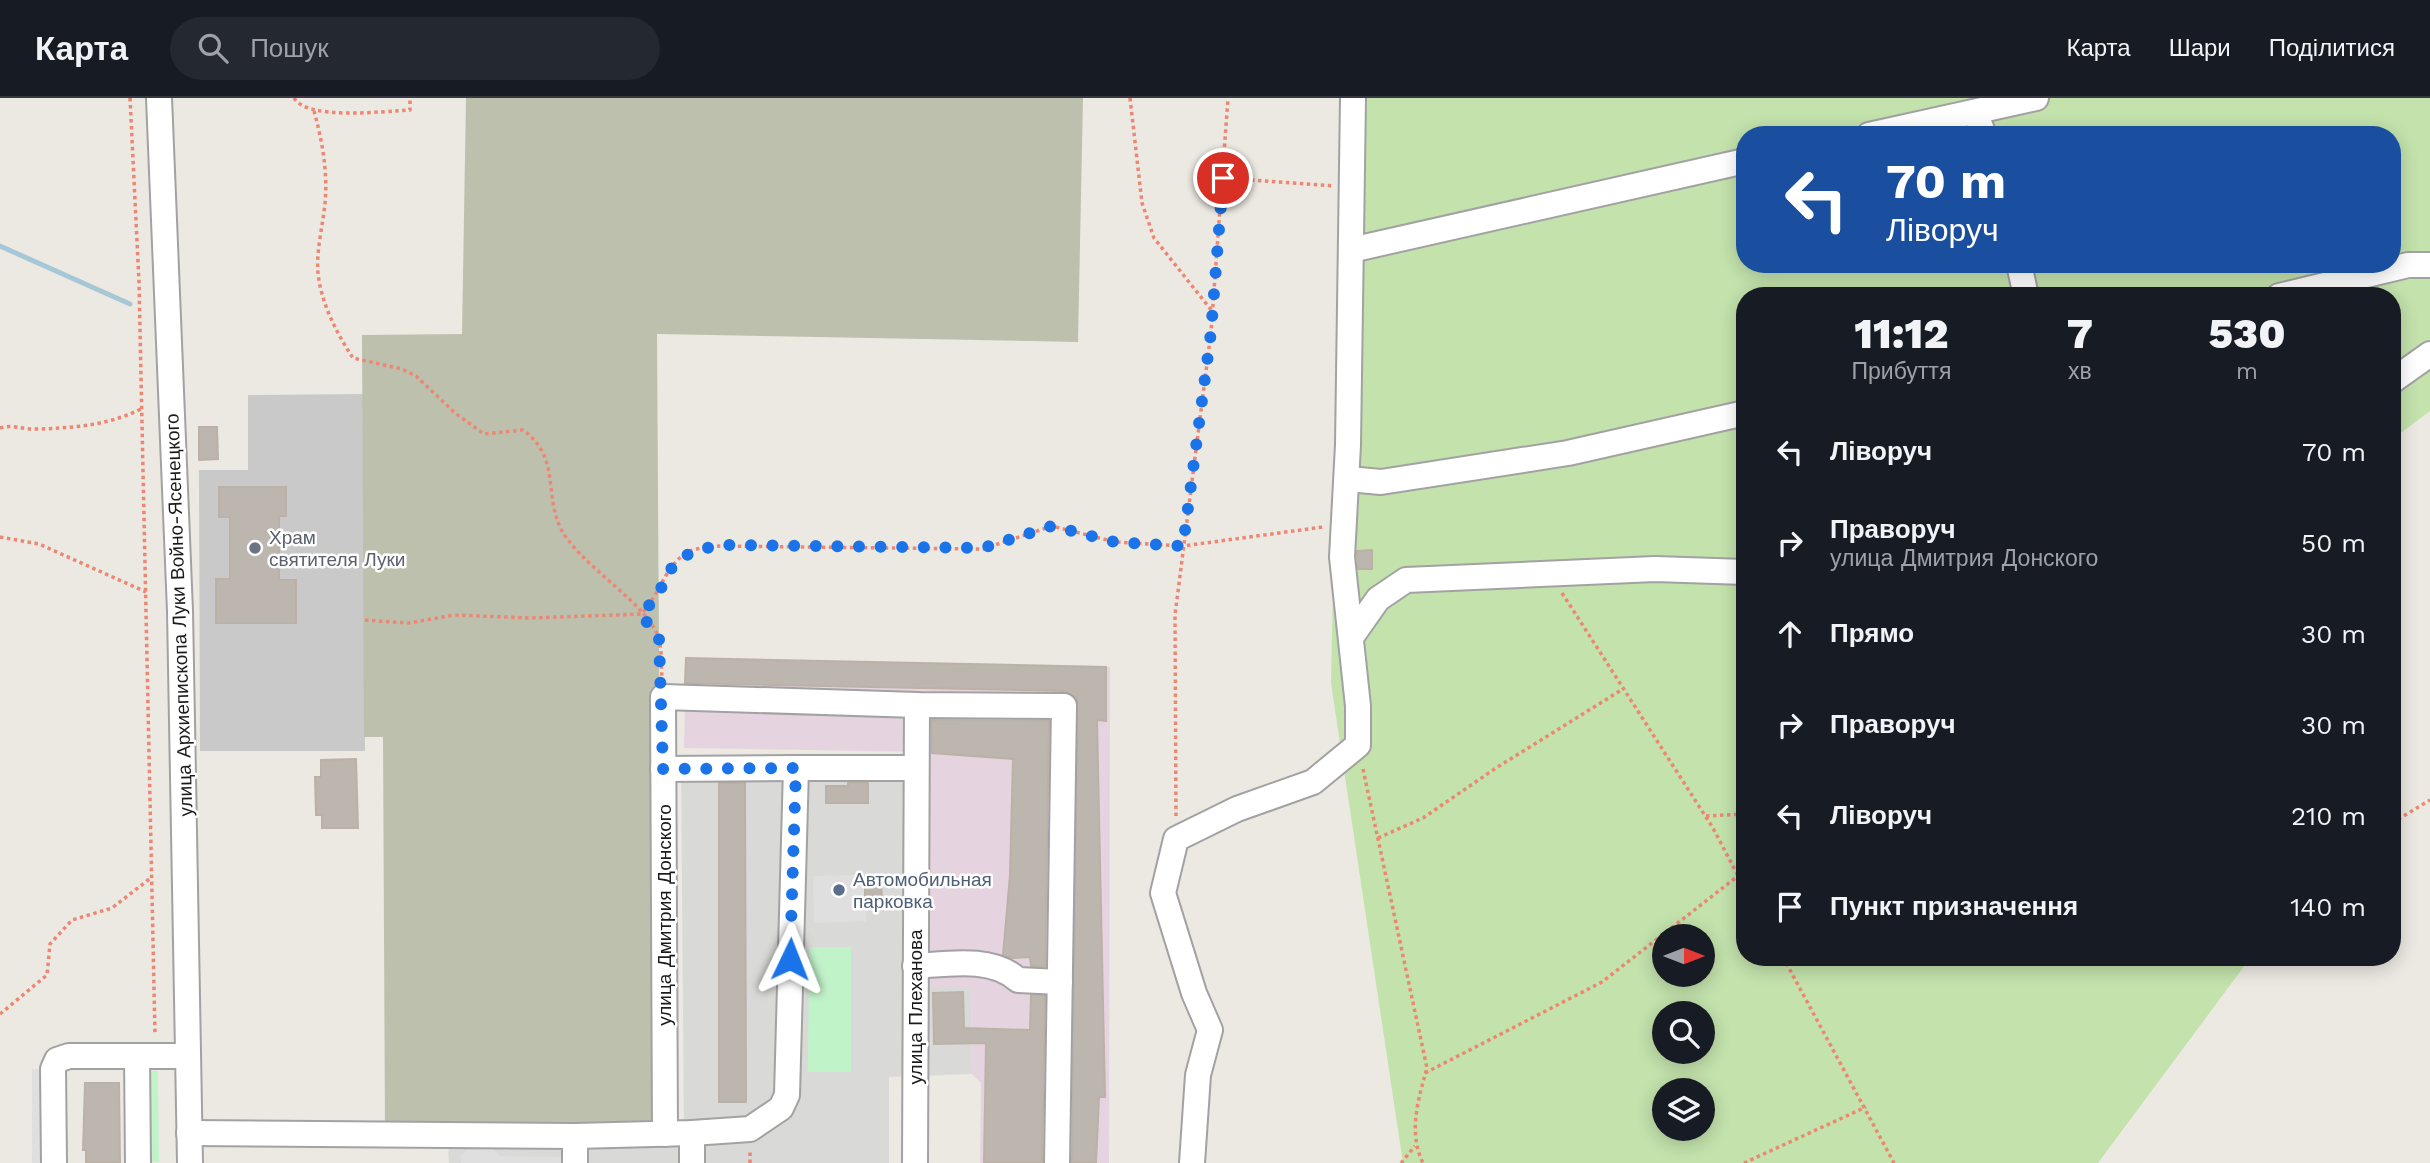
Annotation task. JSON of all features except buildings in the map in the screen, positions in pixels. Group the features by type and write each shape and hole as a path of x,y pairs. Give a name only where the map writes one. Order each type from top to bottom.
{"street":[{"name":"улица Архиепископа Луки Войно-Ясенецкого","path":"159,98 180,598 190,1163"},
{"path":"1192,1163 1198,1075 1210,1030 1194,993 1163,893 1176,839 1237,809 1313,782 1358,745 1358,706 1342,557 1348,480 1353,98"},
{"path":"1952,126 1980,123 2036,98"},
{"path":"1351,250 1736,163"},
{"path":"2401,267 2430,265"},
{"path":"2316,287 2375,273"},
{"path":"2401,374 2430,354"},
{"path":"1348,480 1381,482 1568,453 1736,415"},
{"path":"1352,636 1378,598 1406,580 1655,569 1736,572"},
{"path":"663,697 917,705 1064,706 1057,1163"},
{"name":"улица Дмитрия Донского","path":"663,697 665,1133"},
{"name":"улица Плеханова","path":"915,1163 917,705"},
{"path":"189,1133 575,1136 750,1129 781,1108 787,1096 796,768"},
{"path":"663,769 916,768"},
{"path":"915,966 965,963 1007,970 1018,980 1060,982"},
{"path":"54,1163 53,1069 57,1060 69,1055 188,1056"},
{"path":"138,1163 146,1056"},
{"path":"692,1133 692,1163"},
{"path":"575,1136 575,1163"}],"path":[{"path":"130,98 142,408 152,877 146,1056"},
{"path":"294,98 304,108 314,111 410,110 410,98"},
{"path":"1130,98 1142,203 1154,239 1213,312"},
{"path":"1176,839 1175,615 1213,312 1228,98"},
{"path":"314,111 324,154 326,199 318,272 324,300 342,341 353,358 402,369 416,376 484,434 523,430 533,438 544,451 560,528 599,573 641,614 659,639 663,697"},
{"path":"1223,178 1335,186"},
{"path":"0,428 10,425 37,429 103,424 142,408"},
{"path":"365,620 409,623 454,615 530,618 641,614 655,600 671,566 689,552 720,545 983,548 1052,526 1115,542 1183,546 1329,526"},
{"path":"0,537 40,544 146,592"},
{"path":"1549,572 1706,816 1736,872"},
{"path":"1378,838 1423,818 1496,768 1623,689"},
{"path":"1358,745 1427,1068 1416,1107 1415,1146 1423,1163"},
{"path":"2401,818 2430,800"},
{"path":"1706,816 1736,814"},
{"path":"0,1014 47,975 50,944 72,919 112,908 152,877"},
{"path":"1425,1073 1602,982 1736,878"},
{"path":"1788,966 1894,1163"},
{"path":"1744,1163 1866,1107"},
{"path":"1401,1163 1415,1146"}],"shaded area":[{"path":"466,98 1083,98 1078,342 657,334 662,1130 385,1132 383,737 364,737 362,335 462,334"},
{"path":"364,394 365,751 200,751 199,470 248,470 248,395"},
{"path":"686,658 1110,667 1109,1163 980,1163 981,1083 972,1074 971,988 924,988 925,752 684,748"},
{"path":"681,757 905,758 971,988 972,1074 889,1077 889,1163 449,1163 448,1144 684,1139"},
{"name":"Автомобильная парковка","path":"865,875 866,921 814,923 813,876"},
{"path":"32,1069 53,1069 53,1163 32,1163"},
{"path":"494,1149 498,1156 568,1157 568,1163 461,1163 461,1155 467,1150"}],"green space":[{"path":"1343,98 2430,98 2430,411 2401,433 2401,287 1736,287 1736,966 2244,966 2098,1163 1403,1163 1331,683"},
{"path":"809,947 851,947 851,1072 808,1072"},
{"path":"144,1071 158,1071 159,1162 145,1162"}],"waterway":[{"path":"0,246 130,304"}],"place":[{"name":"Храм святителя Луки","path":"255,548"},
{"name":"Автомобильная парковка","path":"839,890"}],"route":[{"path":"790,959 796,768 663,769 663,697 659,639 653,626 641,614 655,600 671,566 689,552 720,545 983,548 1052,526 1115,542 1183,546 1211,332 1223,178"}]}
